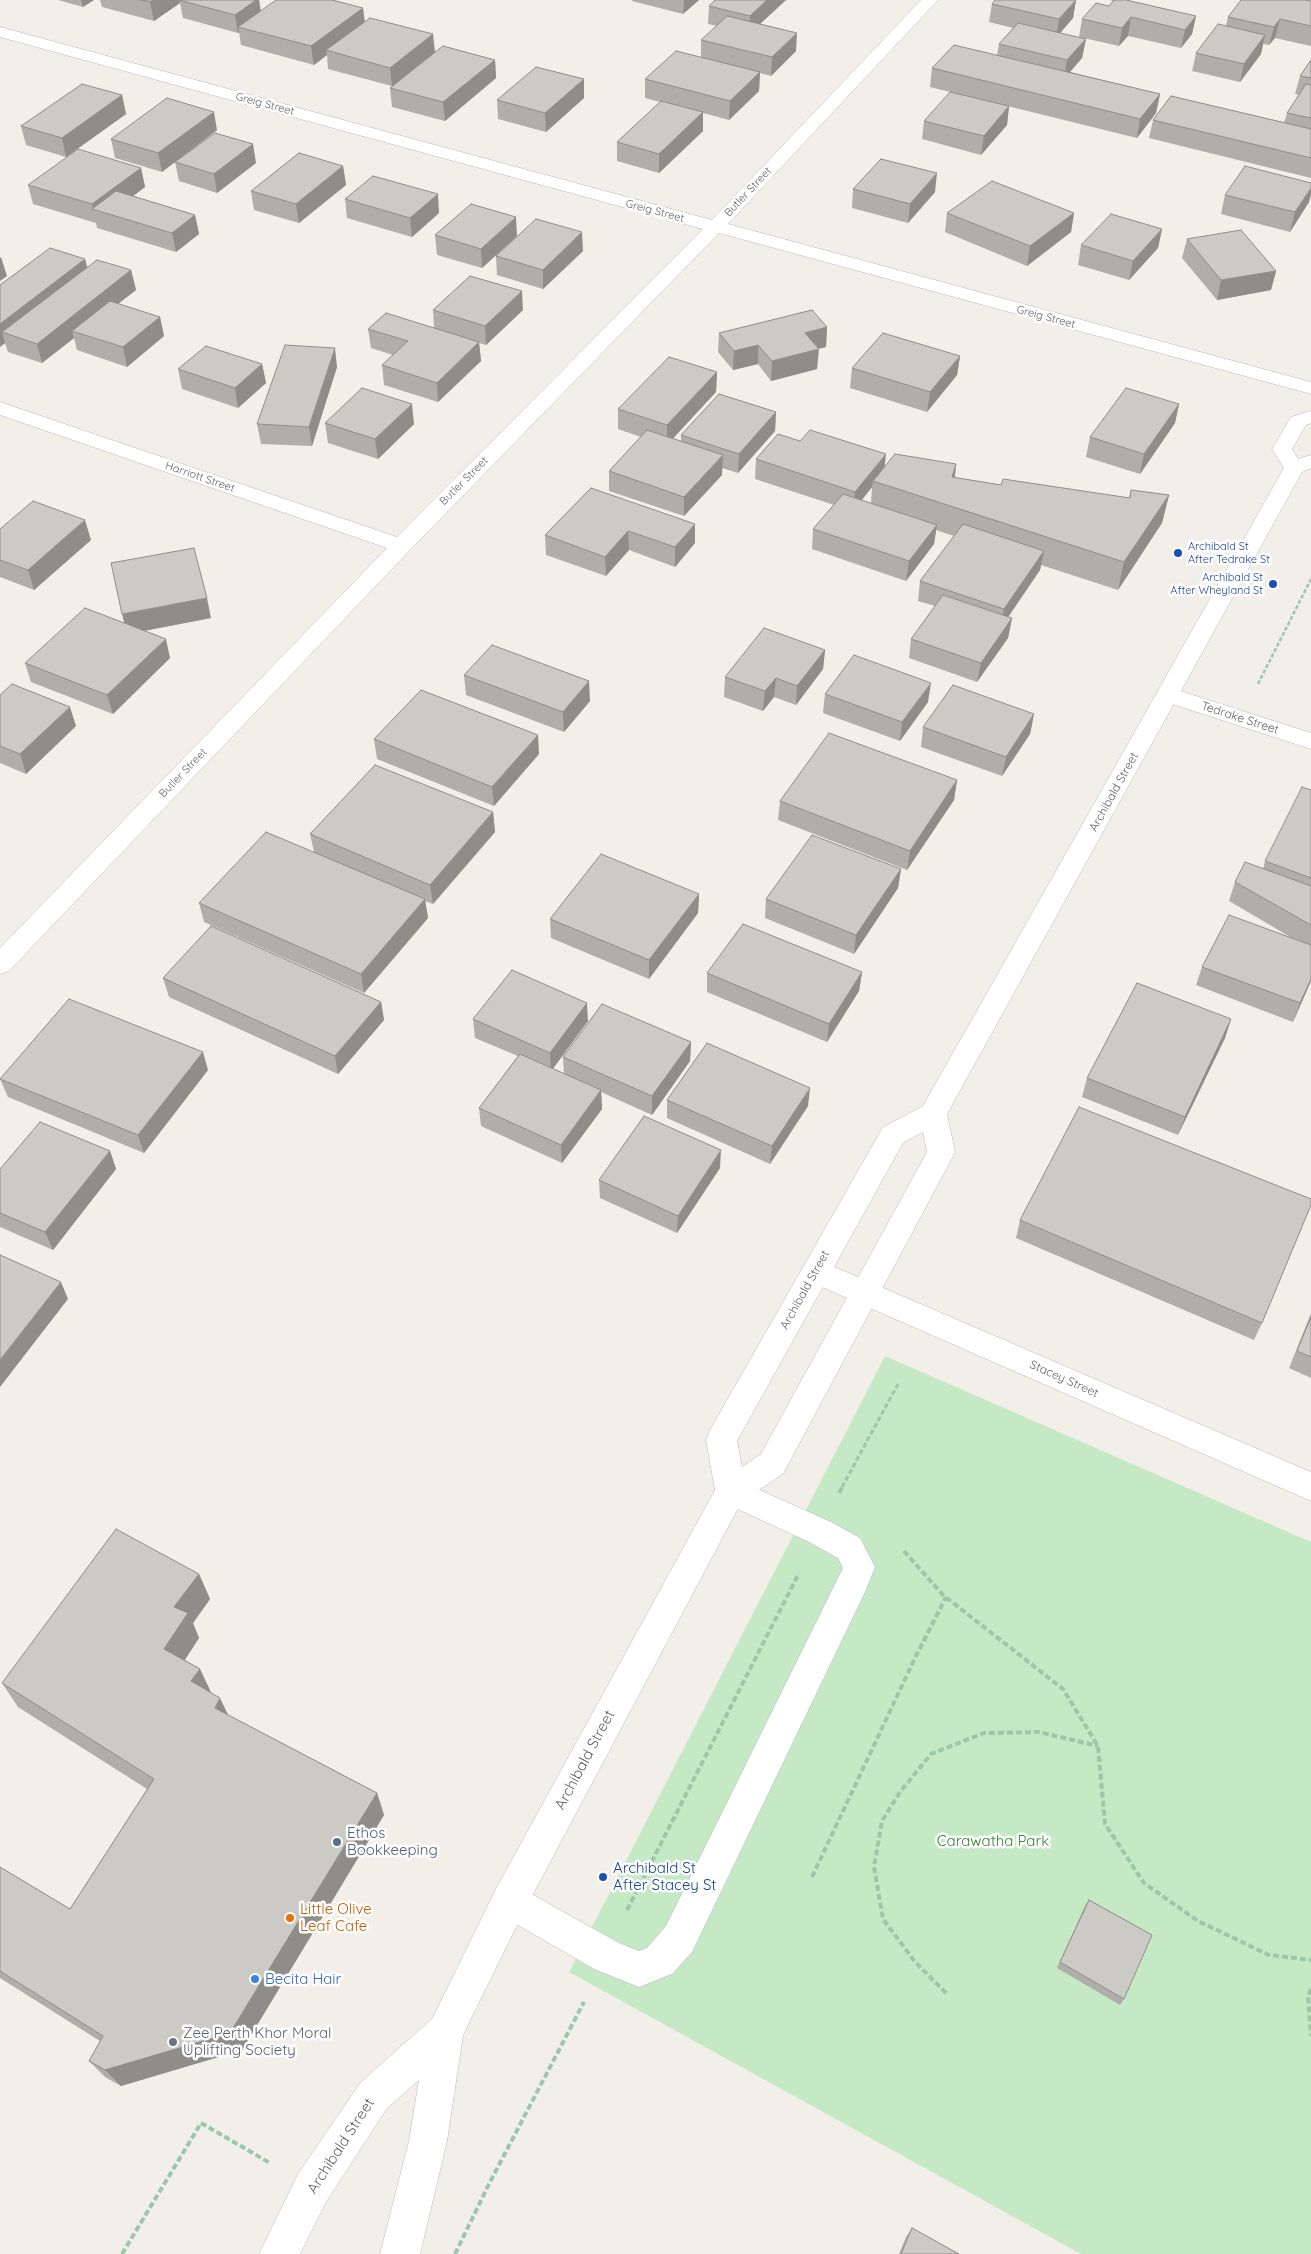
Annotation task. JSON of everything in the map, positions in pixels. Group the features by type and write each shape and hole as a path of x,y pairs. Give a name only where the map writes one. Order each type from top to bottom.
{"street":[{"name":"Butler Street","path":"0,964 401,546 714,228 930,0"},
{"name":"Greig Street","path":"0,32 714,228 1311,388"},
{"name":"Harriott Street","path":"0,408 401,546"},
{"name":"Archibald Street","path":"731,1491 722,1440 893,1135 933,1114 1168,696 1303,465 1282,449 1298,421 1311,417"},
{"name":"Tedrake Street","path":"1168,696 1311,741"},
{"name":"Archibald Street","path":"400,2254 428,2141 445,2032 510,1900 731,1491 772,1464 941,1152 933,1114"},
{"name":"Stacey Street","path":"816,1271 1311,1487"},
{"path":"510,1900 607,1956 639,1969 659,1961 679,1939 854,1581 858,1567 850,1548 731,1491"},
{"name":"Archibald Street","path":"278,2254 312,2188 374,2095 445,2032"}],"path":[{"path":"1256,686 1311,578"},
{"path":"845,1499 838,1495 898,1384"},
{"path":"898,1545 946,1597 1063,1689 1098,1746 1105,1824 1144,1883 1198,1921 1269,1955 1311,1960"},
{"path":"627,1910 802,1565"},
{"path":"812,1877 915,1658 946,1597"},
{"path":"946,1994 915,1962 882,1919 874,1867 882,1821 900,1792 931,1754 984,1733 1039,1732 1098,1746"},
{"path":"1311,1989 1308,1997 1311,2036"},
{"path":"455,2254 489,2184 584,2002"},
{"path":"122,2254 201,2123 275,2166"}],"green space":[{"name":"Carawatha Park","path":"885,1356 1311,1542 1311,2254 1081,2254 569,1972"}],"building":[{"path":"179,0 256,0 235,15"},
{"path":"276,0 332,0 363,8 311,46 238,27"},
{"path":"715,0 767,0 750,16 709,6"},
{"path":"995,0 1076,0 1059,19 992,4"},
{"path":"1114,0 1126,0 1196,16 1185,30 1131,17 1122,28 1082,19 1096,3 1109,6"},
{"path":"1241,0 1311,1 1311,26 1280,19 1274,27 1228,17"},
{"path":"727,16 797,33 772,57 701,40"},
{"path":"370,18 433,34 390,68 326,50"},
{"path":"1018,23 1086,39 1067,60 999,44"},
{"path":"1218,24 1265,35 1244,64 1196,53"},
{"path":"954,45 1160,94 1140,119 932,68"},
{"path":"443,46 495,60 443,102 390,88"},
{"path":"676,51 760,72 730,101 645,79"},
{"path":"1311,60 1311,78 1300,76"},
{"path":"536,67 584,79 545,113 497,100"},
{"path":"82,84 122,95 62,138 21,126"},
{"path":"1306,84 1311,85 1311,118 1287,113"},
{"path":"950,92 1009,106 984,136 924,121"},
{"path":"1171,96 1311,129 1311,158 1153,120"},
{"path":"167,98 214,112 158,153 111,139"},
{"path":"661,101 703,112 659,154 617,142"},
{"path":"215,133 253,144 214,174 175,162"},
{"path":"78,149 141,168 92,204 28,185"},
{"path":"299,153 343,166 296,204 251,191"},
{"path":"881,159 937,173 910,204 853,189"},
{"path":"1245,166 1311,183 1311,188 1295,212 1225,195"},
{"path":"373,176 438,194 410,218 345,199"},
{"path":"992,181 1074,213 1030,246 947,213"},
{"path":"116,191 195,215 172,233 92,209"},
{"path":"471,204 516,217 481,249 435,235"},
{"path":"1111,214 1162,229 1133,261 1081,245"},
{"path":"536,219 582,232 543,270 496,256"},
{"path":"1241,230 1276,271 1221,280 1187,239"},
{"path":"50,248 85,259 0,324 0,285"},
{"path":"97,260 131,270 37,344 2,332"},
{"path":"470,276 522,291 485,326 433,310"},
{"path":"110,301 160,317 123,347 72,331"},
{"path":"812,310 827,327 805,333 819,349 772,361 758,345 734,351 719,333"},
{"path":"386,313 479,342 437,383 382,365 408,341 368,329"},
{"path":"883,333 960,356 930,392 852,368"},
{"path":"285,345 335,348 309,427 257,424"},
{"path":"206,346 262,364 235,388 178,369"},
{"path":"669,357 717,372 667,425 618,409"},
{"path":"362,388 412,404 375,439 325,423"},
{"path":"1126,388 1179,404 1144,454 1090,437"},
{"path":"719,394 776,412 739,454 681,435"},
{"path":"647,430 723,455 684,497 609,471"},
{"path":"810,430 886,454 855,492 756,459 778,434 800,441"},
{"path":"895,454 956,464 952,477 1001,485 1003,479 1130,498 1131,490 1169,495 1124,562 873,481"},
{"path":"591,488 695,524 675,547 628,531 605,557 545,535"},
{"path":"843,494 937,525 909,561 813,529"},
{"path":"33,501 85,520 28,570 0,560 0,529"},
{"path":"963,524 1044,551 1004,609 920,581"},
{"path":"194,548 207,598 122,614 111,563"},
{"path":"943,595 1012,618 981,663 911,639"},
{"path":"85,608 166,639 107,695 25,663"},
{"path":"764,628 825,650 797,686 776,678 765,691 725,677"},
{"path":"492,645 589,681 563,712 464,675"},
{"path":"854,655 931,683 902,722 825,694"},
{"path":"12,684 70,707 20,754 0,746 0,695"},
{"path":"953,685 1034,714 1006,757 923,727"},
{"path":"421,690 538,735 492,787 374,739"},
{"path":"829,733 957,780 910,851 780,801"},
{"path":"375,765 493,812 430,885 310,834"},
{"path":"1302,787 1311,790 1311,878 1265,861"},
{"path":"266,832 425,899 361,974 199,903"},
{"path":"812,835 901,869 856,935 766,899"},
{"path":"601,854 699,894 649,960 550,919"},
{"path":"1245,862 1311,886 1311,925 1235,882"},
{"path":"1229,915 1311,945 1311,979 1300,1003 1202,967"},
{"path":"743,924 862,972 829,1024 707,973"},
{"path":"211,926 381,1002 335,1056 163,978"},
{"path":"512,970 587,1003 550,1053 473,1019"},
{"path":"1137,983 1231,1019 1185,1117 1087,1078"},
{"path":"69,999 203,1052 138,1135 0,1079"},
{"path":"602,1004 691,1042 652,1096 563,1057"},
{"path":"707,1043 810,1088 772,1146 667,1100"},
{"path":"520,1054 601,1090 561,1145 479,1108"},
{"path":"1079,1107 1311,1199 1311,1205 1262,1323 1020,1220"},
{"path":"644,1116 721,1150 678,1216 599,1180"},
{"path":"40,1122 110,1151 45,1232 0,1213 0,1169"},
{"path":"0,1255 61,1282 0,1360"},
{"path":"1311,1317 1311,1357 1297,1351"},
{"path":"116,1529 199,1574 174,1607 188,1613 164,1649 200,1669 191,1681 220,1698 215,1708 377,1793 230,2033 105,2070 89,2061 103,2036 0,1971 0,1867 70,1909 154,1779 2,1683"},
{"path":"1089,1900 1152,1935 1124,1999 1060,1962"},
{"path":"912,2228 959,2254 901,2254"}],"place":[{"name":"Archibald St After Tedrake St","path":"1178,553"},
{"name":"Archibald St After Wheyland St","path":"1273,584"},
{"name":"Ethos Bookkeeping","path":"337,1842"},
{"name":"Archibald St After Stacey St","path":"603,1877"},
{"name":"Little Olive Leaf Cafe","path":"290,1918"},
{"name":"Becita Hair","path":"255,1979"},
{"name":"Zee Perth Khor Moral Uplifting Society","path":"173,2042"}]}
